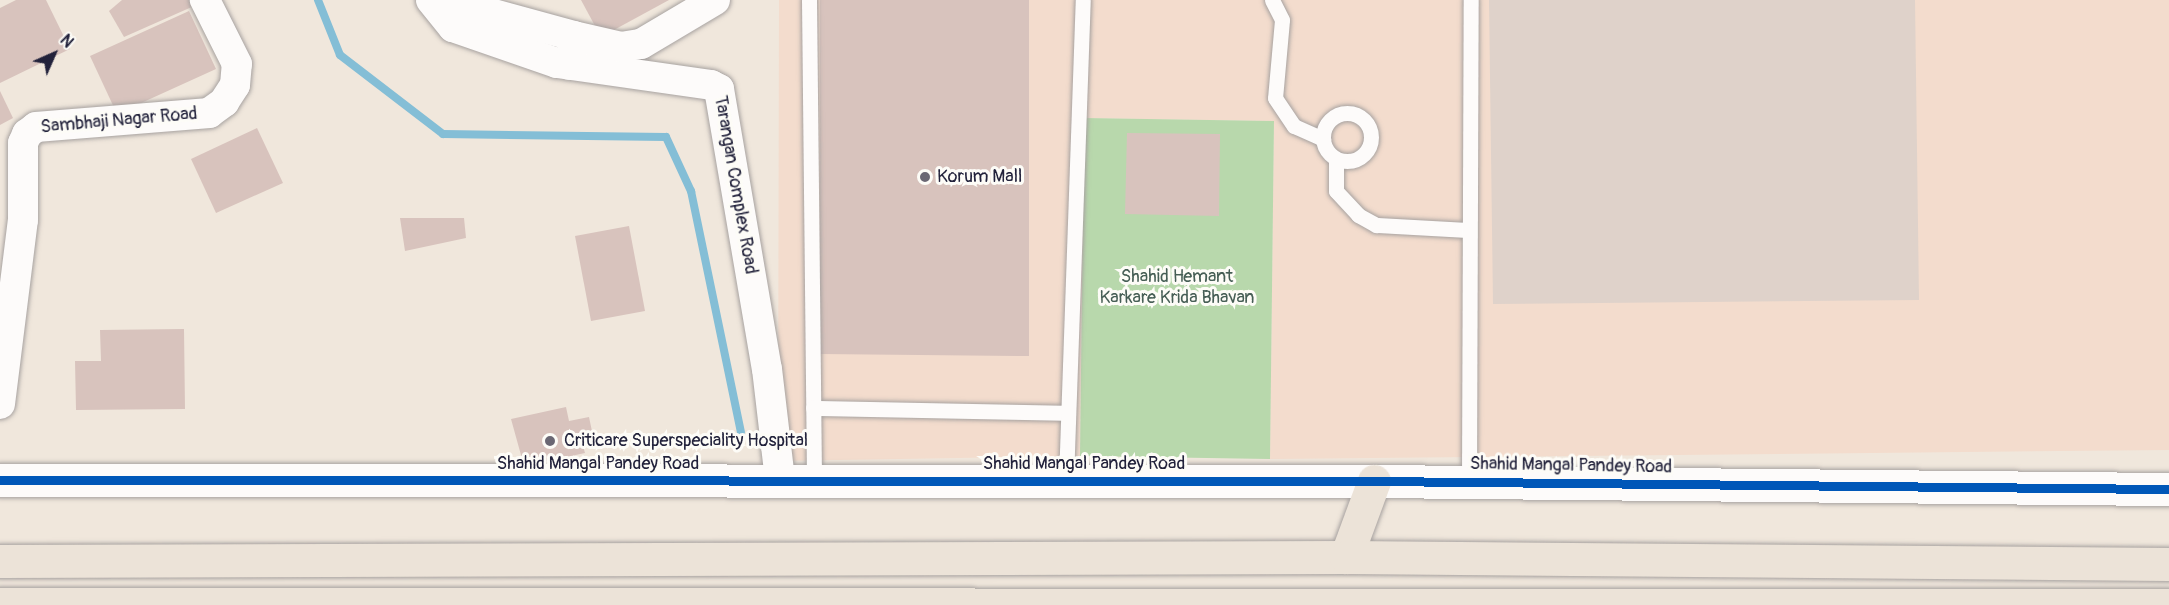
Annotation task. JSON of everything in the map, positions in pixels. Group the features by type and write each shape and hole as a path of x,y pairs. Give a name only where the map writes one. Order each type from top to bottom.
{"highway":[{"path":"1346,557 1374,481"},
{"path":"0,561 1346,557 2169,564"},
{"path":"0,604 2169,605"}],"street":[{"name":"Sambhaji Nagar Road","path":"0,404 23,220 23,143 27,134 36,127 209,113 224,102 235,85 237,64 205,0"},
{"name":"Tarangan Complex Road","path":"431,0 453,27 570,65 711,85 718,89 767,369 780,480"},
{"path":"462,0 486,12 621,47 641,44 716,0"},
{"path":"570,65 574,36"},
{"name":"Shahid Mangal Pandey Road","path":"0,480 1469,481 2169,489"}],"lane":[{"path":"809,0 814,482"},
{"path":"1066,480 1083,0"},
{"path":"1272,0 1282,20 1275,98 1294,126 1323,139 1336,159 1336,191 1358,215 1376,225 1470,230"},
{"path":"1469,481 1471,0"},
{"path":"1323,139 1326,124 1338,115 1353,114 1366,122 1372,138 1366,153 1352,161 1336,159"},
{"path":"813,408 1068,413"}],"shaded area":[{"path":"779,0 2169,0 2169,450 1270,459 1274,121 1084,118 1080,456 778,461"},
{"path":"1489,0 1915,0 1919,300 1493,304"}],"green space":[{"name":"Shahid Hemant Karkare Krida Bhavan","path":"1084,118 1274,121 1270,459 1080,456"}],"building":[{"path":"16,0 46,0 70,49 0,83 0,8"},
{"path":"122,0 192,0 194,6 124,37 109,11"},
{"path":"581,0 669,0 601,37"},
{"name":"Korum Mall","path":"820,0 1029,0 1029,356 820,354"},
{"path":"189,11 216,69 117,114 90,56"},
{"path":"0,91 13,118 0,125"},
{"path":"257,128 283,183 216,213 191,159"},
{"path":"1127,133 1220,134 1219,216 1125,214"},
{"path":"400,218 464,218 466,238 405,251"},
{"path":"629,226 645,311 591,321 575,236"},
{"path":"184,329 185,409 76,410 75,361 101,361 100,330"},
{"path":"566,407 569,421 589,417 593,436 581,439 585,453 524,466 511,419"}],"waterway":[{"path":"318,0 340,55 443,134 666,137 691,191 741,432"}],"cycle path":[{"path":"0,480 1374,481 2169,489"}],"place":[{"name":"Korum Mall","path":"925,177"},
{"name":"Criticare Superspeciality Hospital","path":"550,441"}]}
